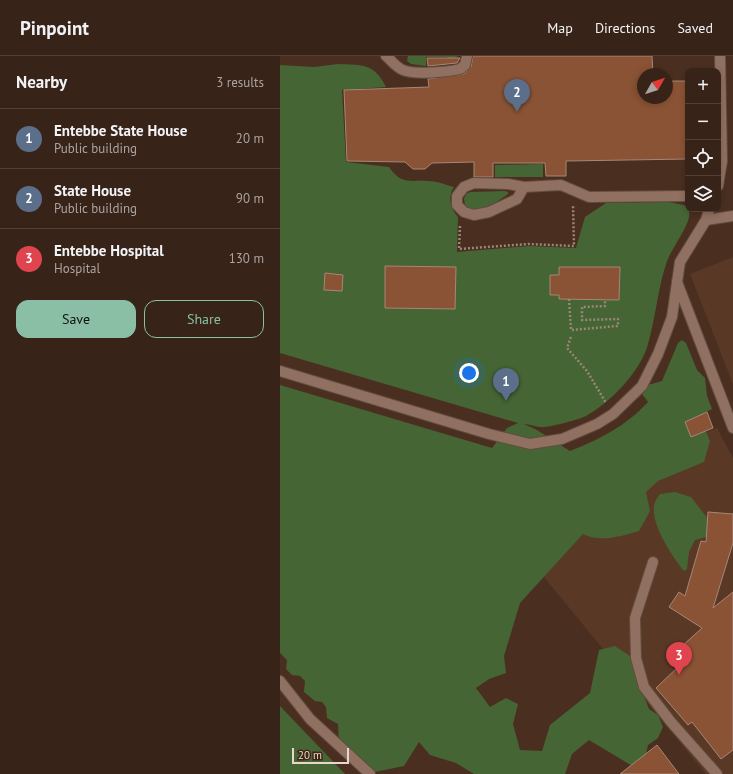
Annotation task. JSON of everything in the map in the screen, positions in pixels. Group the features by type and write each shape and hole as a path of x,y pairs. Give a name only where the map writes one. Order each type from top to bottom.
{"street":[{"path":"386,56 405,71 415,72 460,69 465,65 468,56"},
{"path":"720,56 722,162 720,176"},
{"path":"524,187 517,199 504,207 489,212 474,215 461,210 457,205 457,196 464,187 474,183 524,187 560,185 589,197 685,196"},
{"path":"280,371 490,434 530,444 562,439 597,424 613,414 642,386 658,354 672,317 680,262 706,220 708,212"},
{"path":"706,220 733,216"},
{"path":"677,282 733,428"},
{"path":"653,562 635,618 636,658 644,687 671,722 717,774"},
{"path":"280,681 310,719 368,772"}],"path":[{"path":"461,210 459,249 529,244 574,246 573,191"},
{"path":"569,299 571,330 618,326 618,320 582,320 582,307 605,306 605,300"},
{"path":"571,337 567,348 587,371 613,414"}],"shaded area":[{"path":"733,257 733,384 690,274"},
{"path":"717,428 733,458 733,774 706,774 543,576 603,512 700,435"}],"green space":[{"path":"408,56 458,56 449,63 448,57 426,57 426,66 411,64 407,61"},
{"path":"338,64 361,65 372,69 382,79 386,87 342,90 346,162 389,167 398,177 402,179 410,181 438,182 454,187 450,199 453,210 458,217 457,252 529,246 576,248 585,217 606,203 669,202 685,205 685,212 689,212 688,222 667,261 661,281 648,344 639,365 632,375 614,395 586,416 566,423 545,427 524,424 537,430 570,451 602,437 622,425 640,411 648,402 642,394 648,385 662,381 678,343 682,340 686,343 697,370 705,378 707,396 712,409 704,413 701,420 710,441 704,462 658,481 646,492 650,511 639,531 611,538 589,537 583,534 520,603 504,656 506,673 489,679 476,688 490,707 506,698 518,704 513,724 520,750 542,751 550,725 590,693 599,650 615,646 633,658 642,691 649,709 658,715 663,727 658,738 648,745 644,762 634,767 589,740 572,754 565,774 474,774 456,763 430,755 419,742 404,766 365,774 346,759 343,754 339,741 338,724 327,718 326,707 322,702 315,701 304,692 305,681 300,676 292,675 286,669 287,660 280,653 280,385 492,448 507,428 518,423 280,353 280,65 314,67"},
{"path":"543,164 543,177 495,177 495,165"},
{"path":"470,192 508,192 508,194 487,207 475,209 469,208 465,205 464,199 466,194"},
{"path":"675,492 691,497 712,524 717,541 706,537 695,540 689,552 687,569 684,571 673,557 662,538 655,519 655,502 660,494"},
{"path":"280,706 345,774 280,774"}],"building":[{"path":"473,56 652,56 653,68 637,68 637,104 673,104 673,81 685,81 685,159 566,161 566,176 546,176 545,163 493,163 493,177 474,177 474,162 432,163 425,169 413,169 405,162 347,161 344,90 429,87 428,79 464,74 471,67"},
{"path":"427,58 460,58 457,63 428,66"},
{"path":"385,266 456,267 455,309 385,308"},
{"path":"559,267 620,267 619,300 559,299 559,295 550,295 550,275 559,275"},
{"path":"325,273 343,275 342,291 324,290"},
{"path":"707,412 713,428 691,437 685,422"},
{"path":"708,512 733,514 733,543 713,608 733,592 733,750 721,759 692,722 688,725 656,688 679,666 670,657 702,628 669,607 679,592 685,596 701,541 706,542"},
{"path":"657,745 679,774 620,774"}],"place":[{"name":"State House","path":"517,112"},
{"name":"Entebbe State House","path":"506,401"},
{"name":"Entebbe Hospital","path":"679,675"}]}
